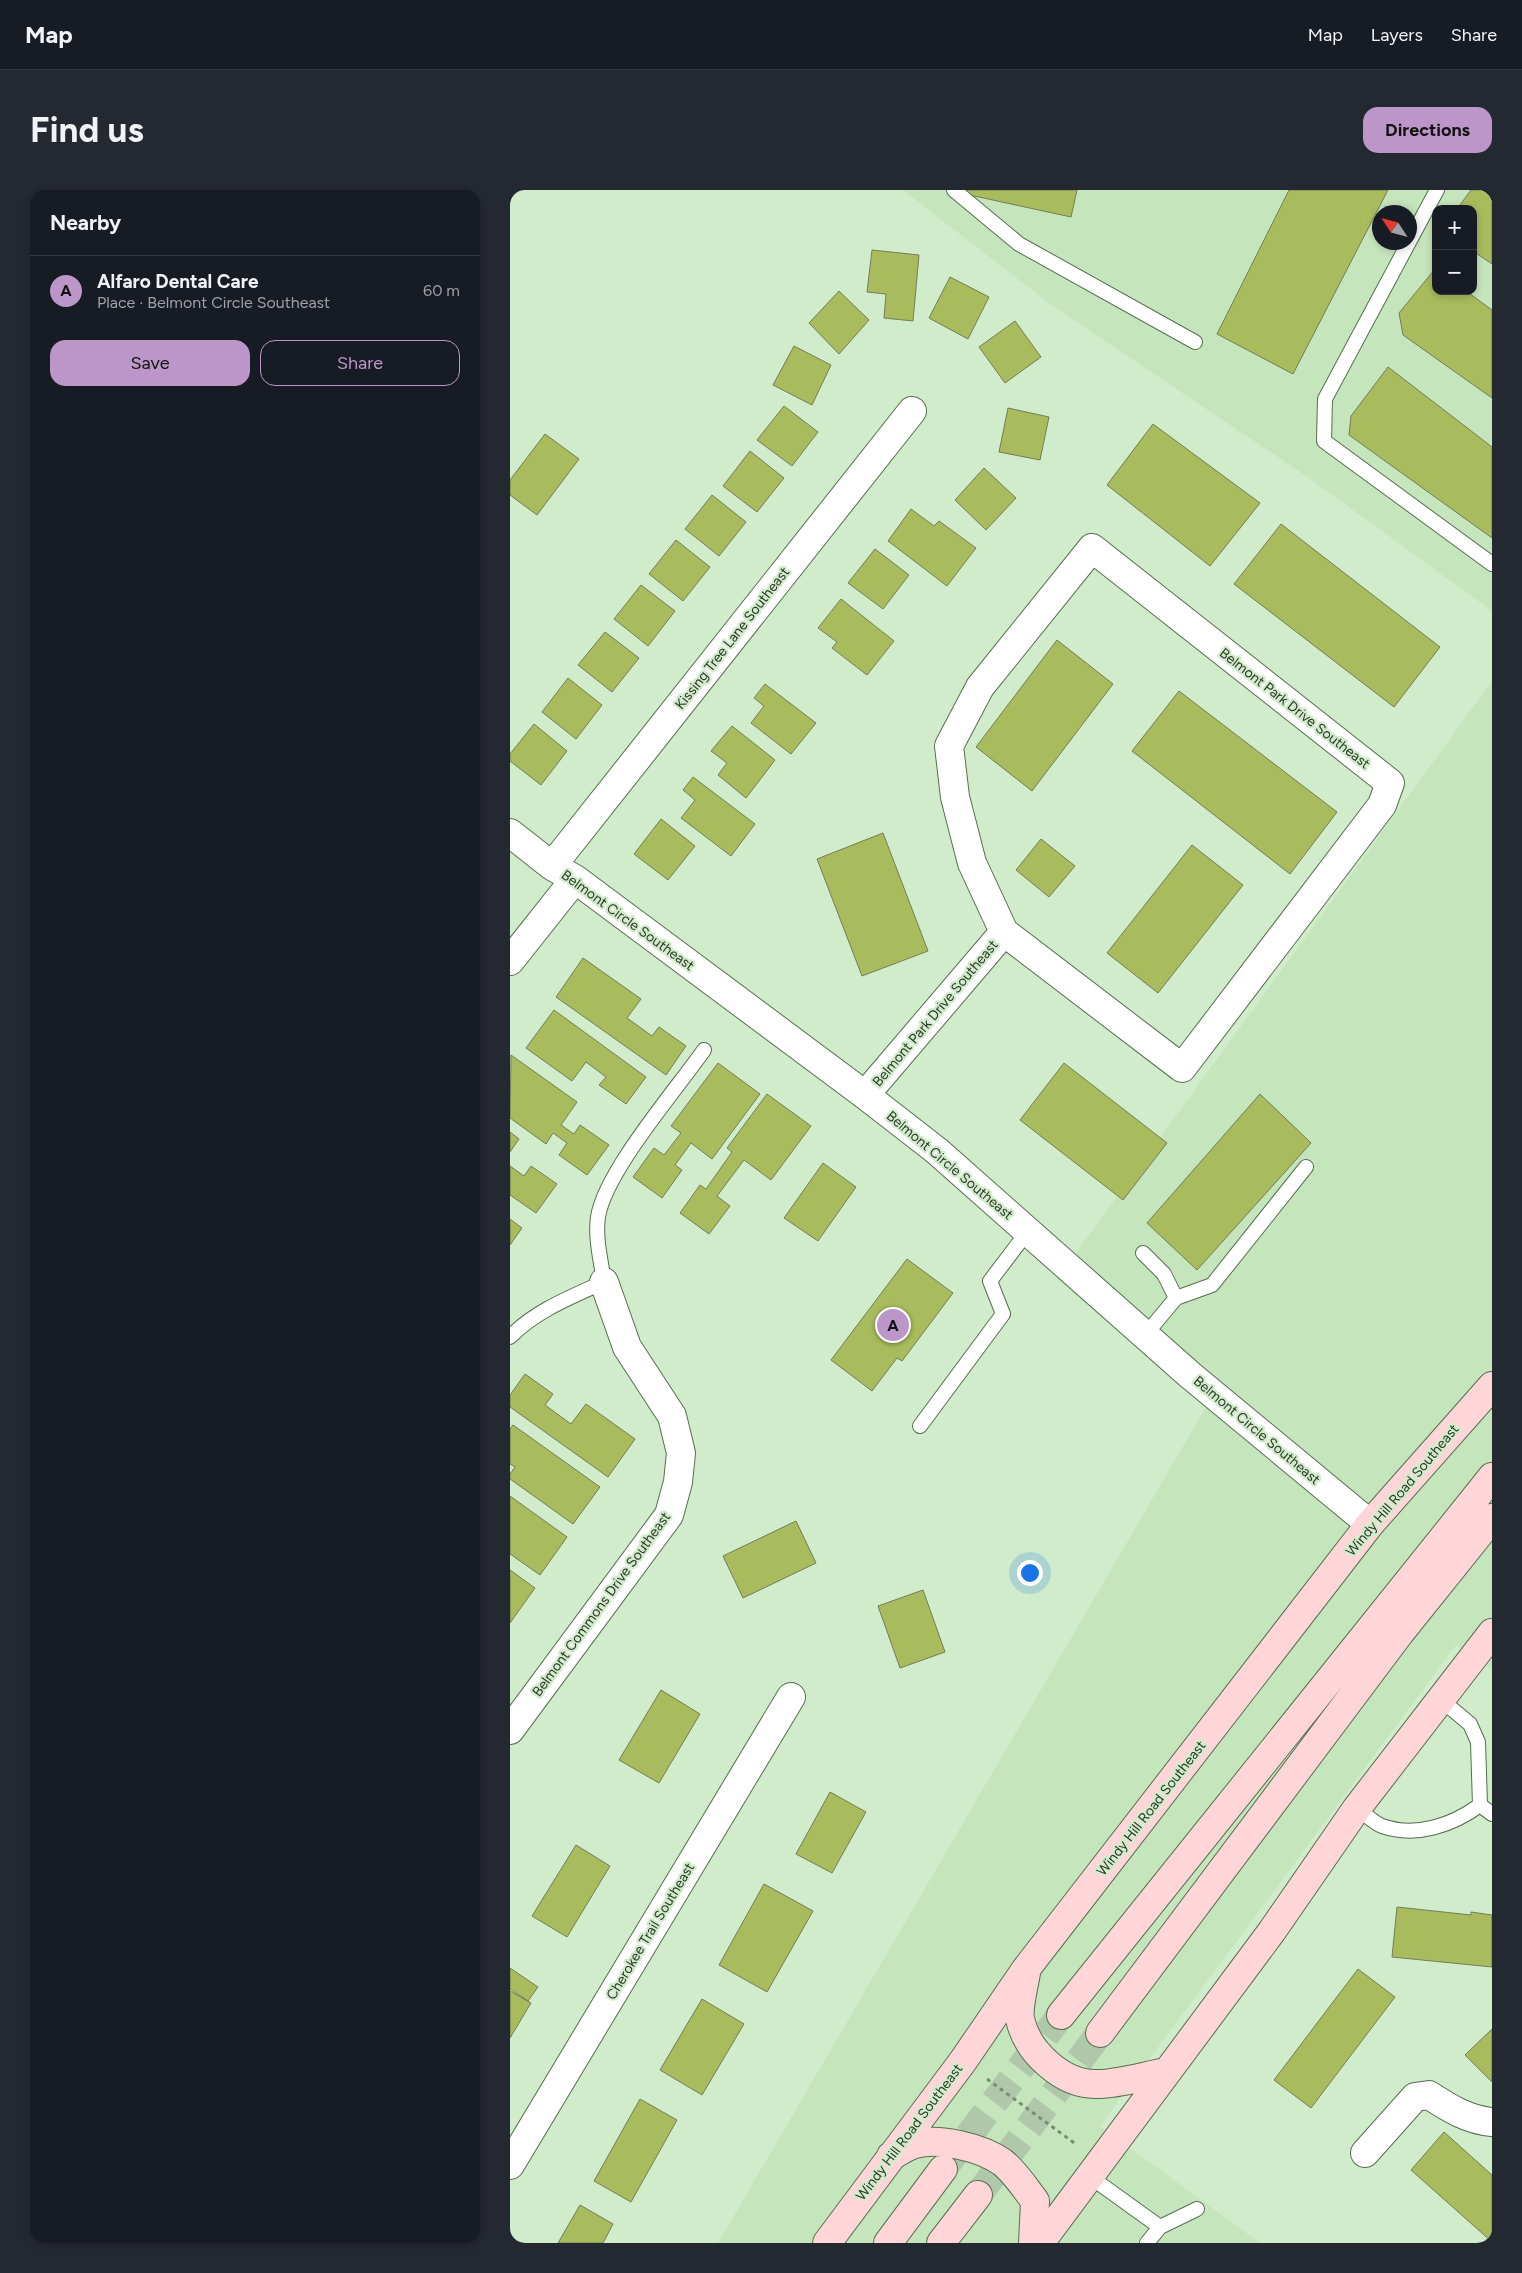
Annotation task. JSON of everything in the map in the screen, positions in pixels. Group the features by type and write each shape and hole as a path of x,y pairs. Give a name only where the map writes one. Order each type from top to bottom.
{"street":[{"name":"Kissing Tree Lane Southeast","path":"552,866 912,411"},
{"name":"Belmont Park Drive Southeast","path":"1092,548 1390,783 1382,805 1182,1068 1004,932 972,863 955,797 949,746 980,687 1092,548"},
{"name":"Belmont Circle Southeast","path":"510,833 552,866 575,879 865,1095 937,1151 1190,1374 1370,1524"},
{"path":"510,961 575,879"},
{"name":"Belmont Park Drive Southeast","path":"865,1095 1004,932"},
{"name":"Belmont Commons Drive Southeast","path":"510,1730 669,1515 678,1482 681,1453 672,1416 627,1347 604,1282"},
{"name":"Windy Hill Road Southeast","path":"827,2243 890,2156 963,2061 1026,1970 1370,1524 1492,1386"},
{"path":"1061,2015 1492,1477"},
{"path":"1100,2033 1399,1634 1492,1518"},
{"path":"1040,2243 1272,1931 1358,1808 1492,1632"},
{"name":"Cherokee Trail Southeast","path":"510,2165 791,1696"},
{"path":"1026,1970 1020,2018 1032,2045 1049,2066 1071,2079 1097,2084 1166,2072"},
{"path":"1365,2153 1415,2097 1429,2095 1455,2112 1481,2121 1492,2122"},
{"path":"890,2156 916,2144 944,2143 980,2151 1002,2162 1016,2176 1035,2201 1033,2243"},
{"path":"888,2243 943,2169"},
{"path":"942,2243 978,2194"}],"lane":[{"path":"954,190 1019,244 1195,342"},
{"path":"1417,227 1437,190"},
{"path":"1405,250 1325,399 1324,441 1492,564"},
{"path":"510,1337 523,1324 556,1304 604,1282 597,1228 602,1202 621,1166 704,1050"},
{"path":"1146,1334 1176,1298 1212,1285 1306,1167"},
{"path":"920,1426 1003,1314 990,1281 1028,1231"},
{"path":"1143,1253 1164,1274 1176,1298"},
{"path":"1440,1699 1470,1724 1478,1742 1480,1805"},
{"path":"1358,1808 1380,1825 1398,1830 1414,1830 1436,1827 1462,1818 1480,1805"},
{"path":"1480,1805 1492,1814"},
{"path":"1095,2169 1160,2227"},
{"path":"1147,2243 1160,2227 1197,2209"}],"path":[{"path":"963,2061 1095,2169"}],"shaded area":[{"path":"903,190 1492,190 1492,611 1306,476 1050,304"},
{"path":"1492,681 1492,1670 1456,1645 1100,2126 1260,2243 718,2243 1206,1407 1057,1279"}],"building":[{"path":"966,190 1077,190 1071,217 965,194"},
{"path":"1289,190 1388,190 1380,205 1372,205 1372,221 1293,374 1217,334"},
{"path":"1471,190 1492,190 1492,264 1477,254 1477,205 1460,205"},
{"path":"872,250 919,255 913,321 884,318 886,294 867,292"},
{"path":"1432,273 1432,295 1471,295 1492,310 1492,398 1403,335 1399,313"},
{"path":"950,277 989,297 968,339 929,318"},
{"path":"839,291 869,320 839,354 809,323"},
{"path":"1015,321 1041,357 1005,383 979,347"},
{"path":"794,346 831,365 812,405 773,385"},
{"path":"1388,367 1492,447 1492,538 1349,435 1351,416"},
{"path":"784,406 818,432 792,466 757,440"},
{"path":"1008,408 1049,417 1040,460 999,452"},
{"path":"1153,424 1260,503 1210,566 1107,485"},
{"path":"545,434 579,459 537,515 510,495 510,480"},
{"path":"750,451 784,478 757,512 723,486"},
{"path":"984,468 1016,498 986,530 955,500"},
{"path":"712,495 746,522 719,556 685,529"},
{"path":"911,509 934,526 939,521 976,548 947,586 888,541"},
{"path":"1281,524 1440,647 1394,707 1234,584"},
{"path":"676,540 710,567 683,601 649,574"},
{"path":"875,549 909,575 883,609 848,583"},
{"path":"641,585 675,611 648,646 614,619"},
{"path":"841,599 894,641 867,675 832,648 837,642 818,628"},
{"path":"605,632 639,658 612,692 578,665"},
{"path":"1057,640 1113,684 1032,791 976,747"},
{"path":"568,678 602,705 576,739 542,712"},
{"path":"765,684 816,723 791,754 751,723 764,706 754,698"},
{"path":"1179,691 1337,812 1290,874 1132,751"},
{"path":"534,724 567,751 541,785 510,761 510,754"},
{"path":"732,726 775,760 746,798 718,775 727,763 711,751"},
{"path":"693,777 755,824 731,856 681,818 695,800 683,790"},
{"path":"661,819 695,846 668,880 634,854"},
{"path":"883,833 928,951 862,976 817,859"},
{"path":"1041,839 1075,866 1049,897 1016,870"},
{"path":"1192,845 1243,885 1158,993 1107,953"},
{"path":"583,958 641,999 627,1018 652,1036 659,1027 686,1046 666,1075 556,997"},
{"path":"554,1010 646,1077 626,1104 599,1085 606,1077 586,1062 572,1081 526,1048"},
{"path":"511,1055 577,1102 561,1125 574,1134 580,1125 609,1145 587,1175 559,1155 567,1143 553,1133 546,1144 510,1118"},
{"path":"718,1063 760,1094 712,1159 691,1143 675,1165 682,1170 662,1198 633,1177 654,1148 664,1155 681,1133 671,1126"},
{"path":"1064,1063 1167,1143 1123,1200 1020,1120"},
{"path":"767,1094 811,1126 771,1180 744,1160 717,1196 730,1206 709,1234 680,1213 700,1185 706,1189 732,1152 727,1148"},
{"path":"1260,1094 1311,1143 1197,1270 1147,1223"},
{"path":"510,1132 519,1139 510,1152"},
{"path":"823,1163 856,1187 818,1241 784,1218"},
{"path":"510,1166 524,1176 531,1166 557,1184 536,1213 510,1195"},
{"path":"510,1219 522,1228 510,1245"},
{"path":"907,1259 953,1293 902,1361 897,1358 872,1391 831,1360"},
{"path":"525,1374 553,1394 545,1405 571,1424 586,1404 635,1439 608,1477 510,1407 510,1395"},
{"path":"513,1425 600,1487 573,1524 510,1479 510,1474 515,1467 510,1464 510,1429"},
{"path":"510,1496 567,1537 540,1575 510,1554"},
{"path":"796,1521 816,1563 743,1598 723,1556"},
{"path":"510,1570 535,1588 510,1623"},
{"path":"923,1590 945,1652 900,1668 878,1606"},
{"path":"661,1690 700,1714 659,1783 619,1760"},
{"path":"830,1792 866,1812 832,1873 796,1854"},
{"path":"576,1845 610,1866 567,1937 532,1916"},
{"path":"764,1884 813,1911 767,1992 719,1965"},
{"path":"1397,1907 1471,1915 1471,1912 1492,1915 1492,1967 1392,1957"},
{"path":"510,1968 538,1987 528,2001 510,1989"},
{"path":"1358,1969 1395,1997 1311,2108 1274,2080"},
{"path":"510,1991 531,2003 510,2038"},
{"path":"702,1999 744,2024 702,2095 660,2070"},
{"path":"1492,2029 1492,2082 1465,2055"},
{"path":"640,2099 677,2120 631,2202 594,2181"},
{"path":"1444,2132 1492,2175 1492,2242 1411,2170"},
{"path":"580,2205 613,2224 603,2243 558,2243"}],"tunnel":[{"path":"943,2169 1061,2015"},
{"path":"978,2195 1100,2033"}],"place":[{"name":"Alfaro Dental Care","path":"893,1325"}]}
